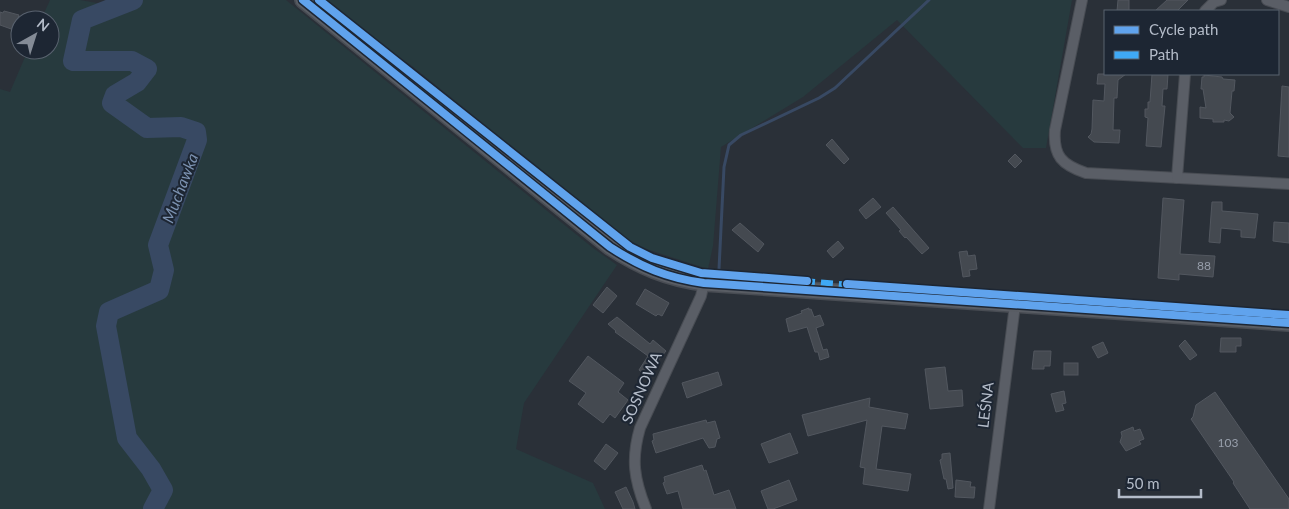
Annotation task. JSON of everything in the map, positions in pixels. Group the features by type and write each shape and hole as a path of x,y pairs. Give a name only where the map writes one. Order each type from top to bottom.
{"main road":[{"path":"303,0 610,247 637,264 677,279 704,283 1289,324"}],"street":[{"path":"1082,0 1054,144 1061,160 1073,169 1086,173 1289,184"},
{"path":"1206,10 1214,2 1221,0"},
{"path":"1267,0 1289,7"},
{"path":"1177,178 1185,75"},
{"name":"SOSNOWA","path":"646,509 640,495 634,471 634,448 640,428 701,296 704,283"},
{"name":"LEŚNA","path":"989,509 1015,304"}],"green space":[{"path":"50,0 80,0 108,5 110,0 286,0 593,248 617,265 524,403 516,449 593,483 605,509 0,509 0,89 10,92 24,60 60,60 60,10 46,10"},
{"path":"324,0 1072,0 1046,148 1023,148 897,20 803,97 721,147 713,246 708,269 634,245 412,66 369,36"}],"building":[{"path":"1118,0 1129,0 1129,10 1117,10"},
{"path":"1167,0 1188,0 1178,10 1156,10"},
{"path":"4,11 10,13 10,29 0,25 0,12 3,13"},
{"path":"1098,74 1125,75 1118,80 1117,98 1114,98 1113,130 1120,130 1119,143 1094,142 1088,137 1092,129 1093,100 1104,101 1105,84 1097,84"},
{"path":"1152,75 1168,75 1167,89 1163,89 1162,106 1165,106 1161,147 1146,146 1148,118 1145,117 1145,109 1148,109 1148,102 1150,102"},
{"path":"1204,75 1235,80 1230,113 1234,117 1229,121 1213,122 1213,119 1200,118 1200,107 1206,108 1203,89 1201,89 1202,77"},
{"path":"1282,86 1289,87 1289,157 1278,156"},
{"path":"832,139 849,159 844,164 826,145"},
{"path":"1015,154 1022,161 1015,168 1008,161"},
{"path":"873,198 881,207 866,219 859,210"},
{"path":"1163,198 1184,200 1180,254 1215,256 1213,277 1179,274 1179,280 1158,278"},
{"path":"1212,202 1222,202 1222,211 1258,214 1255,238 1241,237 1241,230 1221,228 1220,243 1209,242"},
{"path":"893,207 929,248 922,254 905,238 899,231 901,230 886,213"},
{"path":"1274,222 1289,223 1289,243 1273,241"},
{"path":"740,223 764,244 758,252 732,230"},
{"path":"838,241 844,248 833,258 827,251"},
{"path":"967,251 968,256 975,255 977,269 969,270 970,276 963,277 959,252"},
{"path":"607,287 617,296 603,313 593,305"},
{"path":"645,289 669,303 662,316 658,314 656,316 636,304"},
{"path":"809,308 814,317 820,315 824,325 816,328 823,350 827,349 829,357 820,360 818,352 815,352 807,327 789,332 786,319"},
{"path":"617,317 650,344 653,340 666,351 646,375 639,370 648,356 615,332 608,324"},
{"path":"1221,338 1241,338 1241,346 1236,346 1236,352 1220,352"},
{"path":"1185,340 1197,355 1190,360 1179,346"},
{"path":"1103,342 1108,353 1098,358 1092,347"},
{"path":"1034,351 1051,351 1050,366 1044,366 1044,369 1032,369"},
{"path":"588,356 624,383 618,392 628,400 615,418 610,414 603,423 578,404 586,393 569,381"},
{"path":"1064,363 1078,363 1078,375 1064,375"},
{"path":"945,367 948,391 962,390 963,406 930,409 925,369"},
{"path":"718,372 722,385 687,398 682,383"},
{"path":"1064,391 1066,403 1062,404 1064,410 1056,412 1051,394"},
{"path":"1215,392 1289,499 1289,509 1250,509 1191,419 1196,405"},
{"path":"870,398 869,407 908,414 905,429 882,426 876,469 911,474 908,491 863,484 865,468 860,467 867,420 808,436 802,415"},
{"path":"706,420 707,423 715,421 720,438 717,439 715,447 709,448 703,438 656,453 652,441 654,440 653,434"},
{"path":"1133,427 1134,431 1140,429 1144,439 1139,441 1141,444 1126,451 1120,442 1121,432"},
{"path":"790,433 798,453 769,463 761,444"},
{"path":"606,444 618,453 605,470 594,461"},
{"path":"950,453 953,488 948,489 940,460 942,459 942,454"},
{"path":"702,465 704,471 706,470 714,495 729,490 736,509 683,509 678,491 667,494 663,483 665,482 664,477"},
{"path":"789,480 797,500 768,509 761,491"},
{"path":"956,480 971,482 970,487 975,487 974,498 955,497"},
{"path":"626,487 635,509 623,509 615,492"}],"waterway":[{"name":"Muchawka","path":"133,0 82,20 73,61 132,61 147,69 137,82 115,95 112,103 147,128 181,127 196,132 197,140 158,245 164,270 159,290 109,312 106,326 127,438 151,469 163,490 153,509"},
{"path":"719,269 724,167 729,145 741,135 819,98 835,88 929,0"}],"marked path":[{"path":"803,281 850,285"}],"cycle path":[{"path":"303,0 610,247 644,266 666,275 704,283 1289,323"},
{"path":"319,0 630,247 652,258 701,273 807,281"},
{"path":"847,284 1289,315"}]}
